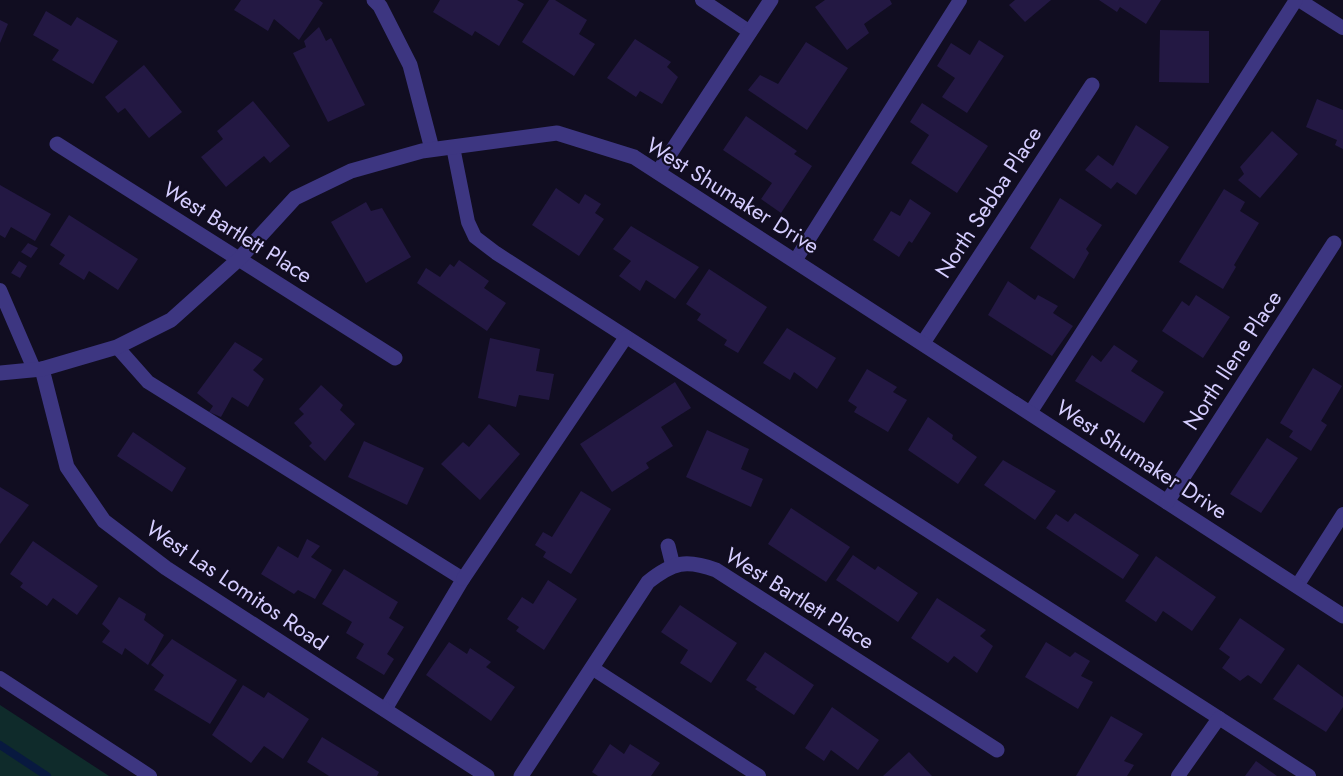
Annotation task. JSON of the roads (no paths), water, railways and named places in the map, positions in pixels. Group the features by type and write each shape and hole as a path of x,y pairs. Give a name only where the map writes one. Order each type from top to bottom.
{"street":[{"path":"374,0 380,6 410,65 432,149"},
{"path":"658,172 771,0"},
{"name":"North Sebba Place","path":"922,343 1092,85"},
{"name":"West Shumaker Drive","path":"0,373 38,369 117,347 171,320 239,259 295,198 351,171 432,149 557,133 634,157 1343,616"},
{"name":"West Bartlett Place","path":"57,144 394,358"},
{"name":"North Ilene Place","path":"1167,501 1334,243"},
{"name":"West Las Lomitos Road","path":"38,369 67,467 104,521 166,568 488,776"},
{"path":"521,776 648,582 667,567 673,566 668,546"},
{"name":"West Bartlett Place","path":"673,566 699,564 716,570 997,750"}],"lane":[{"path":"702,0 750,32"},
{"path":"795,261 960,0"},
{"path":"1030,413 1298,0 1343,28"},
{"path":"453,147 468,222 475,237 496,254 1309,776"},
{"path":"0,290 38,369"},
{"path":"385,710 463,579 626,337"},
{"path":"117,347 148,382 463,579"},
{"path":"1297,586 1343,514"},
{"path":"592,668 759,776"},
{"path":"0,678 150,776"},
{"path":"1178,776 1219,718"}],"waterway":[{"path":"0,745 47,776"}]}
